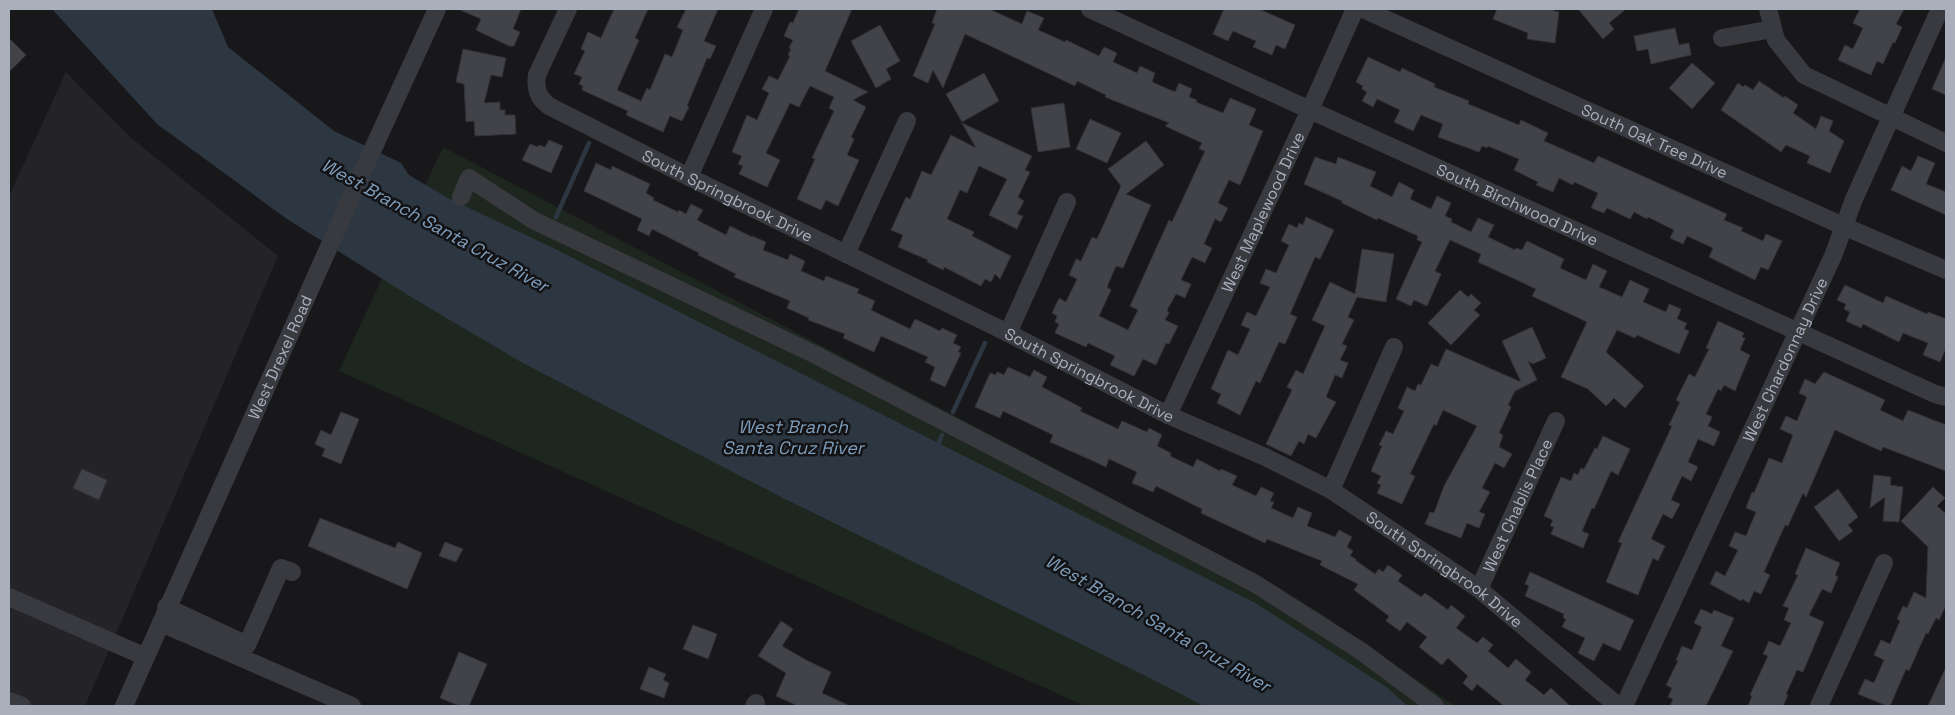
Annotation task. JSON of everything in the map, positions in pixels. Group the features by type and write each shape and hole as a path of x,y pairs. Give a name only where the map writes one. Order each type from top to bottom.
{"street":[{"name":"West Drexel Road","path":"124,706 437,9"},
{"name":"South Springbrook Drive","path":"568,9 531,90 549,106 689,177 1008,333 1168,415 1263,456 1331,490 1479,589 1618,706"},
{"path":"689,177 764,9"},
{"name":"South Birchwood Drive","path":"1090,9 1946,398"},
{"name":"West Maplewood Drive","path":"1168,415 1355,9"},
{"name":"South Oak Tree Drive","path":"1363,9 1843,226 1946,270"},
{"path":"1768,9 1776,40 1804,75 1946,143"},
{"name":"West Chardonnay Drive","path":"1624,706 1833,256 1843,226 1890,117 1940,9"},
{"path":"1722,38 1773,29"},
{"path":"846,254 908,121"},
{"path":"461,197 470,178 533,220 814,354 1245,579 1361,651 1435,706"},
{"path":"1008,333 1067,202"},
{"path":"1331,490 1394,347"},
{"name":"West Chablis Place","path":"1479,589 1556,421"},
{"path":"1818,706 1884,563"},
{"path":"165,613 247,645 281,568 292,572"},
{"path":"9,597 146,657"},
{"path":"165,613 352,706"},
{"path":"9,701 22,706"}],"shaded area":[{"path":"66,72 130,137 278,256 85,706 9,706 9,196"},
{"path":"443,147 1258,575 1318,612 1455,706 1085,706 339,371"}],"water":[{"name":"West Branch Santa Cruz River","path":"52,9 212,9 228,47 334,131 401,163 409,175 446,197 553,248 1255,603 1385,686 1408,706 1204,706 783,498 521,362 416,300 287,219 157,124"}],"building":[{"path":"458,9 521,9 513,29 520,32 514,46 509,46 476,30 481,19"},
{"path":"614,9 648,9 635,38 639,40 617,90 641,101 647,88 650,90 665,54 672,57 683,30 677,27 686,9 718,9 704,41 716,46 710,59 707,58 687,106 689,107 682,121 670,116 663,132 626,115 628,111 582,90 583,86 579,84 582,77 574,74 585,51 581,49 588,32 601,38"},
{"path":"799,9 852,9 825,71 868,92 853,100 866,107 851,137 854,139 847,155 859,160 838,206 826,200 821,210 797,199 815,159 812,158 834,111 829,108 834,97 810,86 799,107 790,103 766,153 780,160 767,187 739,174 743,166 738,164 742,156 732,152 747,115 757,120 769,93 762,89 769,76 778,80 790,56 788,55 791,49 789,48 793,40 784,36 790,22 793,23"},
{"path":"937,9 989,9 1022,24 1027,11 1044,18 1038,30 1065,42 1066,40 1099,56 1104,47 1117,53 1113,62 1137,73 1140,66 1155,73 1152,82 1175,92 1179,83 1192,89 1189,97 1197,100 1196,102 1223,113 1230,98 1256,109 1249,125 1263,131 1240,185 1229,180 1218,203 1228,208 1221,222 1215,219 1204,244 1212,248 1205,263 1192,257 1181,280 1191,284 1185,298 1176,294 1167,310 1169,313 1165,320 1178,326 1169,344 1166,343 1156,365 1143,359 1134,376 1110,365 1115,356 1088,343 1086,347 1055,333 1059,324 1055,322 1057,316 1052,313 1059,298 1066,302 1077,279 1069,275 1076,259 1081,261 1092,237 1097,239 1121,186 1108,169 1146,141 1164,165 1126,194 1151,205 1123,268 1116,266 1107,287 1111,290 1099,316 1128,330 1138,310 1130,306 1169,220 1172,222 1205,151 1199,149 1202,143 1165,126 1169,123 1105,97 1106,95 1077,81 1075,86 965,34 943,88 933,70 928,83 913,76 935,24 932,23"},
{"path":"1224,9 1259,9 1295,25 1285,49 1276,45 1272,55 1253,47 1256,41 1233,31 1228,41 1213,34"},
{"path":"1497,9 1554,9 1554,11 1559,12 1555,43 1527,39 1528,33 1493,19"},
{"path":"1578,9 1626,9 1609,23 1614,29 1603,39"},
{"path":"1860,9 1904,9 1896,24 1902,27 1895,43 1893,42 1883,64 1877,61 1871,75 1838,60 1845,45 1853,49 1863,28 1853,23"},
{"path":"880,25 900,61 886,69 891,79 876,88 851,41"},
{"path":"1675,28 1679,45 1689,43 1691,55 1651,64 1648,49 1637,51 1634,36"},
{"path":"9,38 26,55 9,72"},
{"path":"463,49 506,58 502,77 491,75 484,103 500,102 500,110 505,110 505,115 515,115 516,134 475,136 474,121 466,122 464,84 456,82"},
{"path":"1368,57 1400,72 1402,68 1435,84 1434,87 1469,101 1468,104 1519,125 1521,120 1548,133 1544,141 1594,163 1598,156 1727,214 1724,220 1743,228 1741,231 1763,241 1766,234 1782,241 1768,270 1761,267 1755,280 1709,257 1713,248 1687,236 1683,244 1670,238 1674,230 1648,217 1647,219 1634,212 1630,219 1607,208 1604,213 1591,208 1598,193 1574,182 1573,185 1559,178 1553,192 1536,185 1538,182 1514,170 1519,159 1488,146 1487,148 1482,146 1479,152 1438,137 1443,124 1421,115 1413,131 1394,122 1400,110 1377,99 1373,107 1362,101 1367,92 1362,89 1363,86 1356,82"},
{"path":"1946,57 1946,95 1932,89"},
{"path":"1692,63 1715,83 1692,109 1669,88"},
{"path":"984,73 999,101 962,122 946,94"},
{"path":"1759,81 1798,105 1793,113 1816,129 1821,116 1833,121 1829,131 1844,141 1830,173 1807,163 1810,156 1786,145 1781,152 1721,110 1738,83 1743,87 1745,85 1753,90"},
{"path":"1064,103 1070,147 1038,152 1031,108"},
{"path":"1090,119 1121,133 1107,163 1076,149"},
{"path":"962,123 1032,156 1025,170 1030,172 1018,197 1024,201 1017,214 1023,216 1017,229 989,215 1007,179 979,166 967,193 960,190 947,219 974,232 972,236 1011,256 1000,279 995,274 991,282 985,279 981,286 944,267 943,270 927,262 928,260 898,247 903,235 891,230 906,197 910,199 922,171 931,175 951,135 976,148"},
{"path":"549,140 563,146 551,173 522,160 530,144 545,147"},
{"path":"1918,156 1935,163 1926,184 1946,192 1946,215 1891,190 1902,166 1911,171"},
{"path":"1315,157 1336,164 1338,157 1376,172 1370,186 1392,197 1399,182 1414,190 1410,199 1431,209 1437,196 1451,203 1445,216 1452,219 1451,222 1471,232 1478,218 1494,225 1488,237 1515,250 1516,248 1522,250 1527,241 1564,259 1560,268 1586,280 1593,264 1607,271 1599,287 1622,297 1630,280 1649,289 1643,302 1666,312 1669,304 1681,309 1677,319 1687,323 1684,329 1689,331 1679,354 1637,335 1635,338 1617,330 1606,352 1644,386 1625,408 1614,398 1606,406 1588,389 1561,377 1587,322 1532,296 1536,289 1478,262 1481,254 1450,240 1435,271 1441,274 1427,306 1414,300 1411,306 1396,299 1422,242 1417,240 1418,236 1378,218 1377,220 1342,203 1342,201 1304,184"},
{"path":"596,163 611,170 612,166 650,184 646,193 654,198 653,200 678,212 679,210 686,214 691,204 703,210 697,220 726,235 730,226 766,242 763,250 788,260 790,254 805,261 801,271 824,281 826,276 859,289 857,293 875,301 871,310 910,329 915,319 940,331 942,328 957,335 953,343 961,347 958,352 961,353 945,387 930,380 935,367 925,362 928,357 881,336 874,352 843,338 845,334 808,320 809,318 787,308 790,301 734,277 736,274 698,255 699,253 652,229 649,236 637,230 642,219 584,191"},
{"path":"1306,217 1334,230 1320,259 1315,257 1290,314 1297,317 1285,344 1279,342 1260,383 1256,381 1240,415 1217,403 1221,394 1211,389 1228,350 1238,355 1250,329 1241,325 1247,312 1256,316 1270,287 1260,283 1266,269 1276,273 1289,245 1281,241 1289,224 1297,228 1299,223 1303,225"},
{"path":"1362,249 1394,254 1386,302 1357,297 1348,317 1354,320 1342,344 1347,346 1340,360 1348,363 1342,378 1335,375 1326,397 1336,402 1316,438 1308,434 1304,444 1299,441 1291,456 1266,444 1292,390 1287,387 1296,370 1303,374 1325,326 1312,320 1330,282 1355,294"},
{"path":"1845,285 1883,303 1886,296 1927,314 1928,312 1946,319 1946,348 1940,362 1923,355 1928,343 1903,333 1899,342 1863,324 1861,328 1846,321 1850,312 1844,309 1846,304 1837,300"},
{"path":"1460,290 1468,297 1471,294 1481,303 1474,310 1480,315 1451,345 1428,323"},
{"path":"1718,321 1744,333 1742,337 1745,338 1740,350 1750,355 1735,391 1724,385 1721,391 1718,389 1706,414 1712,417 1708,426 1720,432 1714,446 1698,439 1688,462 1698,467 1691,481 1682,476 1671,500 1680,504 1672,519 1663,514 1651,539 1665,546 1658,561 1653,558 1638,595 1606,582 1622,543 1618,542 1672,426 1669,425 1680,402 1676,400 1689,374 1695,377 1709,349 1706,348"},
{"path":"1532,327 1546,358 1533,364 1528,361 1537,380 1515,391 1508,405 1511,407 1499,433 1503,435 1499,447 1512,454 1504,468 1495,463 1482,488 1490,492 1479,512 1485,514 1479,528 1467,523 1461,538 1425,524 1430,512 1434,513 1444,486 1477,426 1443,410 1436,426 1434,424 1410,474 1415,476 1402,504 1377,493 1381,485 1377,483 1381,476 1371,471 1382,446 1379,445 1386,431 1393,434 1404,411 1398,408 1407,387 1415,391 1418,384 1421,385 1431,364 1438,367 1446,349 1521,382 1502,341"},
{"path":"1008,367 1030,377 1034,370 1047,377 1042,387 1082,408 1080,411 1118,429 1122,421 1147,432 1149,428 1162,435 1157,446 1171,453 1170,456 1193,467 1197,459 1220,471 1221,469 1237,476 1232,485 1256,496 1261,487 1274,493 1270,501 1274,502 1271,508 1293,518 1298,507 1312,513 1307,526 1335,537 1339,530 1352,537 1347,547 1353,551 1350,556 1355,560 1375,574 1379,569 1383,572 1388,565 1402,575 1398,581 1421,597 1425,593 1448,610 1451,605 1465,616 1456,628 1477,643 1483,637 1493,645 1488,651 1508,668 1516,659 1531,672 1525,680 1544,695 1551,688 1570,706 1504,706 1477,684 1472,691 1463,683 1468,676 1448,658 1442,665 1419,647 1427,637 1407,622 1400,631 1386,621 1389,616 1354,590 1358,584 1320,565 1322,561 1267,539 1265,543 1201,513 1202,509 1156,486 1153,492 1132,483 1137,472 1109,459 1106,467 1050,442 1053,435 1003,411 1000,418 975,407 990,373 996,375 997,372 1004,375"},
{"path":"1824,372 1885,400 1880,410 1903,421 1908,410 1946,425 1946,471 1883,447 1881,451 1835,430 1806,497 1803,493 1788,526 1785,525 1764,572 1770,575 1761,594 1754,591 1749,603 1742,599 1741,601 1710,584 1716,571 1725,576 1738,550 1729,546 1735,532 1746,536 1756,512 1746,508 1769,458 1782,463 1793,435 1780,429 1786,416 1797,421 1807,397 1799,393 1805,379 1815,384"},
{"path":"341,412 359,419 341,464 322,456 325,449 315,444 321,430 331,435"},
{"path":"1603,436 1630,449 1618,475 1611,471 1594,509 1592,508 1582,531 1589,534 1583,548 1551,534 1554,527 1550,526 1553,520 1544,516 1561,477 1571,481 1574,473 1578,475 1581,468 1584,469 1595,448 1597,449"},
{"path":"82,469 107,480 99,500 73,488"},
{"path":"1874,475 1891,477 1890,485 1903,487 1899,522 1883,521 1885,497 1870,508"},
{"path":"1933,487 1945,498 1937,506 1946,514 1946,605 1939,620 1936,618 1928,634 1926,633 1909,671 1906,669 1890,706 1887,706 1858,694 1865,679 1874,683 1884,660 1874,655 1881,640 1890,644 1900,621 1897,619 1903,606 1907,608 1914,592 1926,598 1928,547 1901,521"},
{"path":"1838,489 1858,517 1848,525 1853,531 1839,541 1814,507"},
{"path":"320,518 395,548 398,542 422,553 407,589 308,546"},
{"path":"445,542 463,549 456,562 439,556"},
{"path":"1806,548 1840,563 1835,575 1838,577 1831,593 1822,589 1809,615 1824,622 1803,672 1797,670 1786,694 1788,695 1783,706 1748,706 1752,696 1750,695 1768,656 1763,654 1769,641 1780,646 1791,623 1784,620 1789,608 1783,606 1798,575 1795,574"},
{"path":"1530,572 1634,620 1620,651 1603,643 1594,661 1578,653 1585,638 1562,627 1566,619 1563,618 1564,614 1525,596 1529,586 1525,584"},
{"path":"1701,609 1712,614 1714,610 1734,618 1721,646 1733,651 1706,706 1670,706 1673,699 1668,697 1672,688 1666,685 1678,661 1676,660 1682,646 1692,650 1702,627 1694,623"},
{"path":"781,621 793,629 782,646 831,672 822,693 850,706 798,706 776,696 786,673 758,656"},
{"path":"693,625 717,634 708,659 683,649"},
{"path":"459,652 487,664 469,706 460,706 440,698"},
{"path":"649,667 666,674 663,680 669,683 664,698 640,689"},
{"path":"1946,667 1946,706 1928,706"}],"waterway":[{"path":"556,217 589,143"},
{"path":"953,412 985,343"},
{"path":"937,448 942,435"}]}
